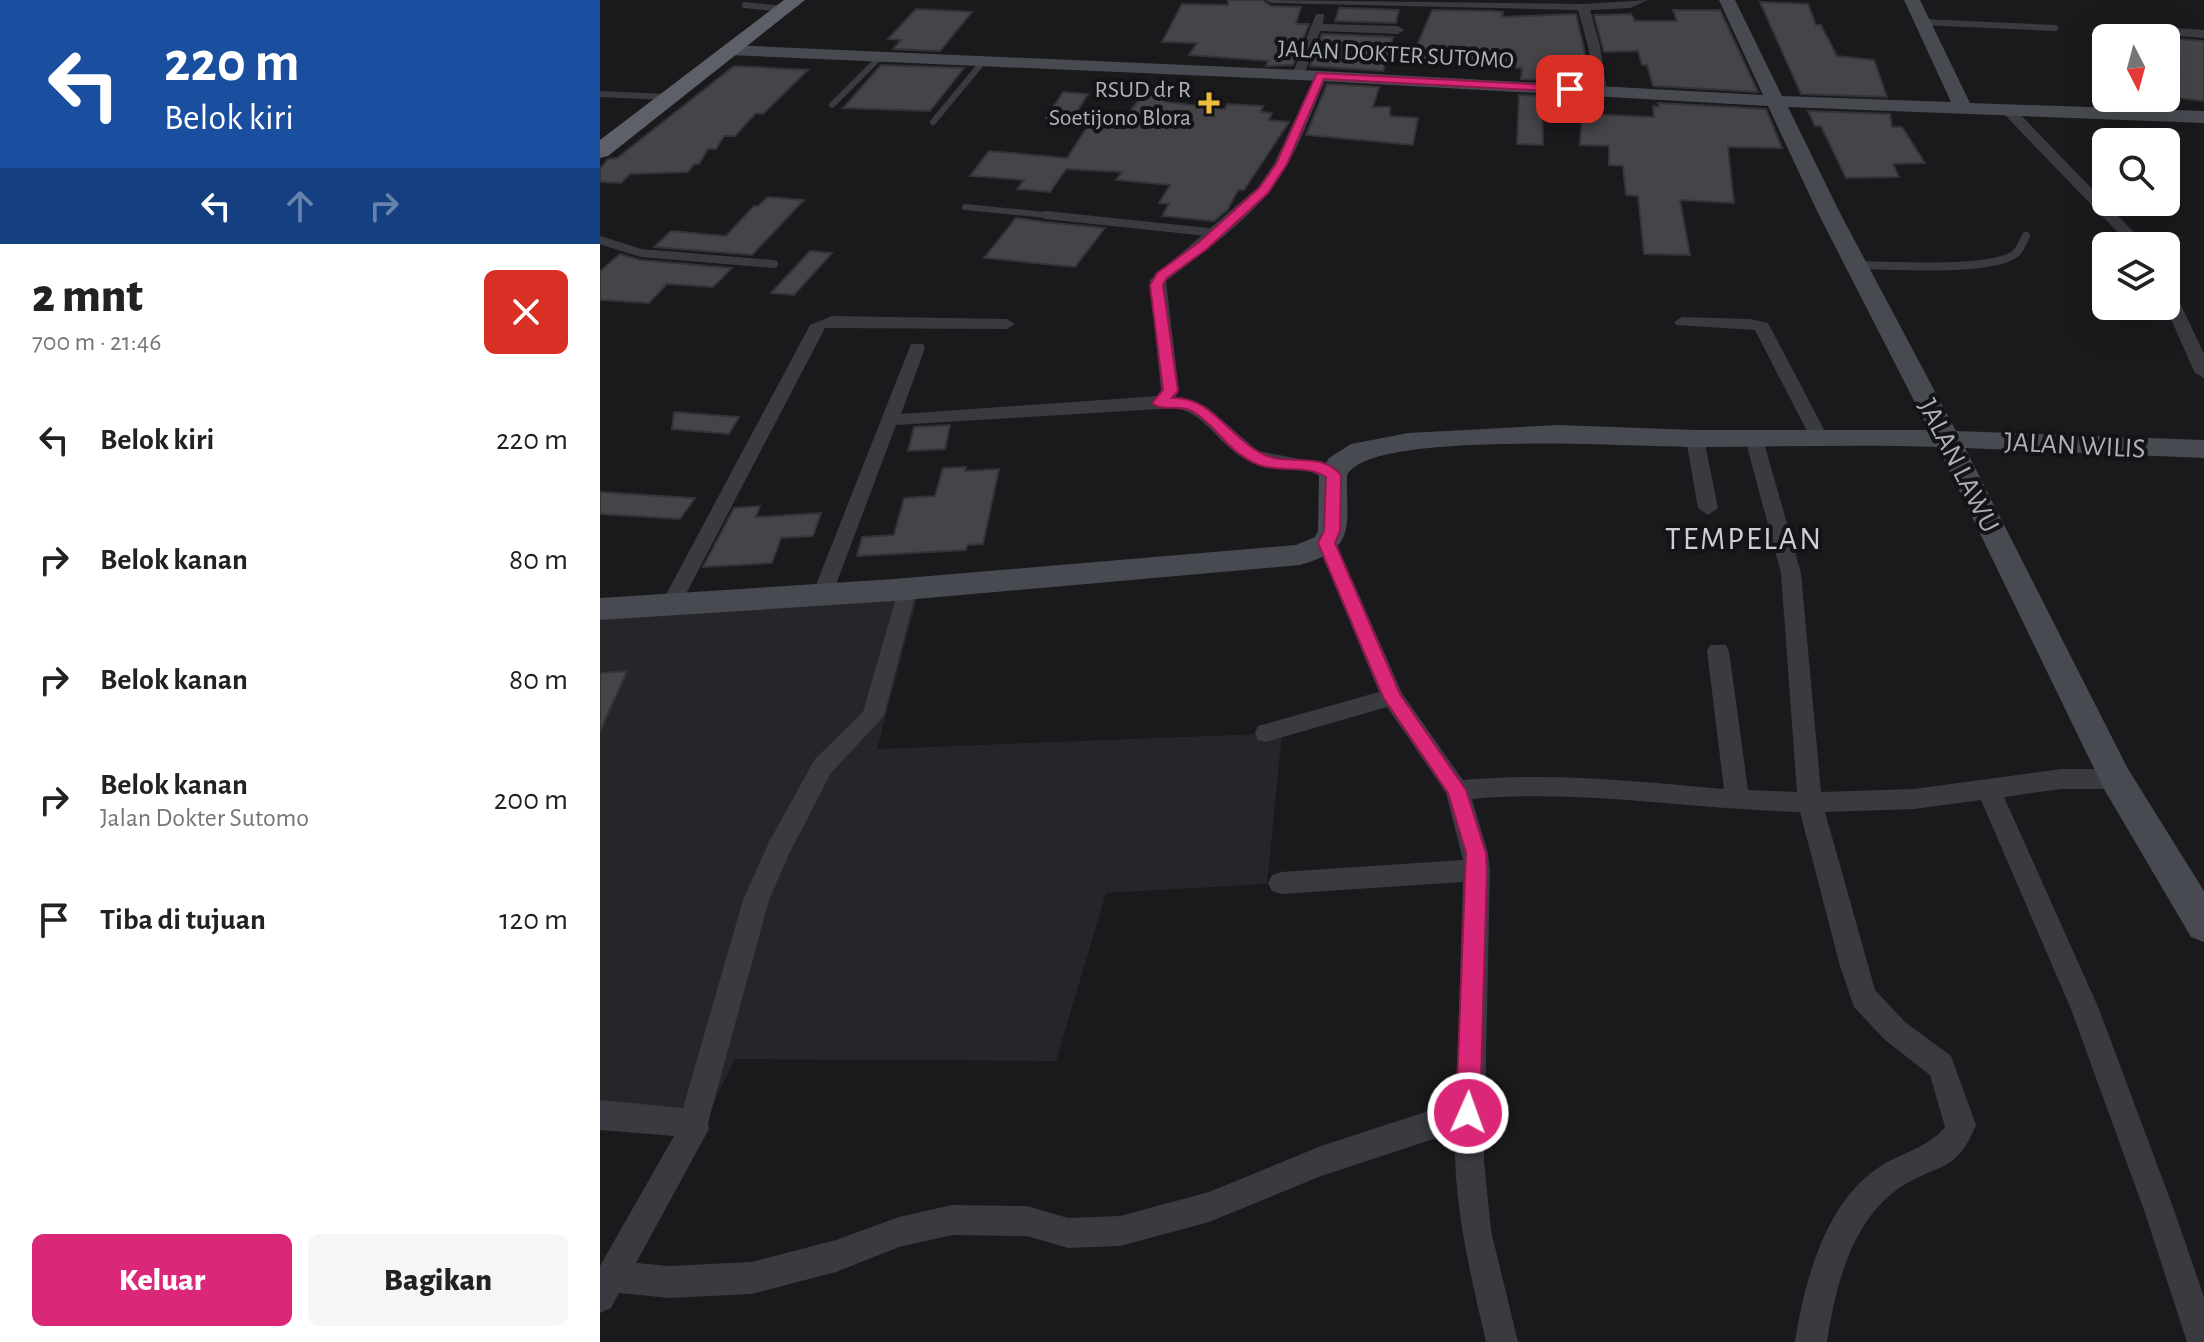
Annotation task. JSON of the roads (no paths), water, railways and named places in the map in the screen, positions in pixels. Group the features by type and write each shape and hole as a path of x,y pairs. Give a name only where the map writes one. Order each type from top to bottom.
{"highway":[{"path":"600,151 790,4"}],"main road":[{"name":"JALAN LAWU","path":"1727,0 1856,265 1947,438 2116,779 2204,925"},
{"path":"1912,0 1963,108"},
{"name":"JALAN DOKTER SUTOMO","path":"729,50 1321,76 1777,101 2204,117"},
{"name":"JALAN WILIS","path":"1333,475 1347,457 1361,450 1408,442 1558,433 1695,439 1947,438 2204,449"},
{"path":"600,609 907,589 1300,555 1327,543 1332,531 1333,475"}],"street":[{"path":"1271,0 1529,3 1583,7 1630,5 1642,0"},
{"path":"1298,75 1325,1"},
{"path":"1583,7 1594,46 1601,91"},
{"path":"1317,27 1398,30"},
{"path":"2180,32 2204,34"},
{"path":"1159,403 1170,391 1158,280 1217,233 1271,181 1321,76"},
{"path":"2007,109 2126,232"},
{"path":"2180,320 2204,373"},
{"path":"671,604 818,325 832,321 1007,324"},
{"path":"1682,322 1762,327 1820,439"},
{"path":"822,595 917,348"},
{"path":"889,420 1184,402 1202,410 1237,447 1265,461 1321,466 1333,475"},
{"path":"1695,439 1708,508"},
{"path":"1754,439 1791,573 1810,802 1864,998 1895,1031 1941,1066 1961,1125 1958,1134 1932,1160 1884,1181 1851,1219 1828,1266 1811,1342"},
{"path":"1327,543 1392,697 1457,790 1476,853 1468,1113 1476,1231 1502,1342"},
{"path":"606,1287 690,1140 756,900 778,850 823,766 873,716 907,589"},
{"path":"1718,651 1737,800"},
{"path":"1266,733 1392,697"},
{"path":"1457,790 1513,785 1577,785 1737,800 1810,802 1914,799 2061,779 2116,779"},
{"path":"1988,788 2085,1009 2159,1210 2203,1342"},
{"path":"1281,883 1477,870"},
{"path":"606,1287 751,1278 836,1256 899,1232 952,1220 1027,1221 1068,1233 1120,1231 1209,1207 1321,1161 1468,1113"},
{"path":"600,1115 693,1123"}],"lane":[{"path":"745,5 790,4"},
{"path":"1922,22 2055,28"},
{"path":"832,105 879,58"},
{"path":"933,122 982,63"},
{"path":"600,94 668,97"},
{"path":"965,207 1217,233"},
{"path":"1856,265 1967,262 2009,257 2017,252 2026,236"},
{"path":"600,240 641,253 774,264"}],"place":[{"name":"RSUD dr R Soetijono Blora","path":"1209,103"}],"district":[{"name":"TEMPELAN","path":"1744,538"}]}
